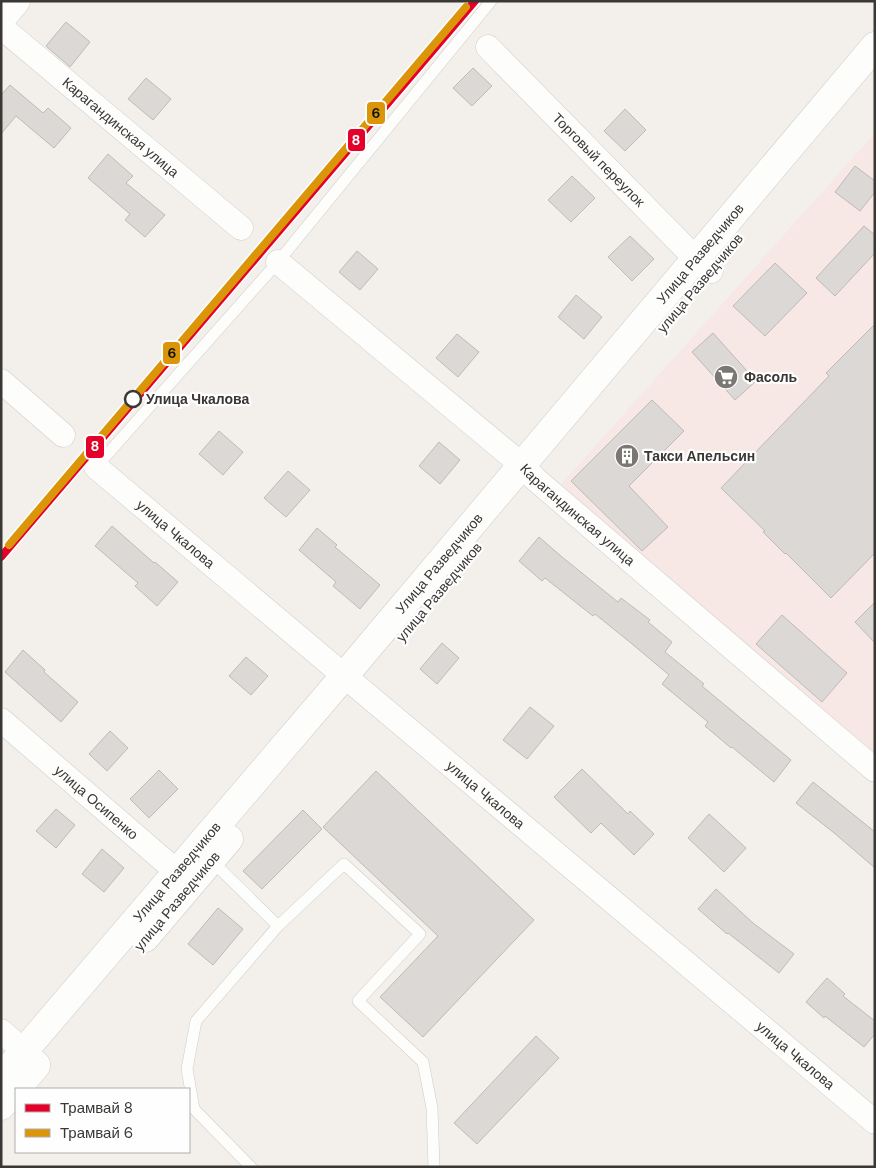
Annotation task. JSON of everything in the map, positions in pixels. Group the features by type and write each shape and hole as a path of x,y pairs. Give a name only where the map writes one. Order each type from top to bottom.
{"main road":[{"path":"1,19 16,1"},
{"name":"Улица Разведчиков","path":"704,265 875,46"},
{"name":"улица Разведчиков","path":"1,1106 31,1058 184,878 211,860 352,681 528,471 704,265 875,76"},
{"name":"Улица Разведчиков","path":"184,878 352,681"},
{"path":"1,1078 31,1058"}],"street":[{"name":"Карагандинская улица","path":"1,27 241,228"},
{"name":"Торговый переулок","path":"488,47 704,265"},
{"name":"Карагандинская улица","path":"278,262 528,471 875,770"},
{"path":"1,381 63,435"},
{"name":"улица Чкалова","path":"96,467 875,1122"},
{"name":"улица Осипенко","path":"1,720 184,878"},
{"path":"1,1031 31,1058"}],"lane":[{"path":"96,467 278,262 491,1"},
{"path":"211,860 278,926"},
{"path":"251,1167 194,1109 187,1069 196,1021 278,926 344,864 420,934 358,1001 423,1062 432,1108 434,1167"}],"shaded area":[{"path":"875,133 875,753 557,489"}],"building":[{"path":"66,22 90,42 70,67 46,46"},
{"path":"473,68 492,86 472,106 453,88"},
{"path":"146,78 171,99 153,120 128,99"},
{"path":"10,85 43,113 48,108 71,128 54,148 16,116 1,134 1,95"},
{"path":"625,109 646,130 625,151 604,131"},
{"path":"108,154 133,176 126,183 165,215 145,237 125,220 130,214 88,178"},
{"path":"855,166 875,181 875,192 860,211 835,192"},
{"path":"572,176 595,198 571,222 548,200"},
{"path":"864,226 875,235 875,253 835,296 816,278"},
{"path":"630,236 654,259 632,281 608,257"},
{"path":"357,251 378,269 360,290 339,272"},
{"path":"775,263 807,293 765,336 733,306"},
{"path":"576,295 602,317 584,339 558,317"},
{"path":"875,324 875,553 831,598 721,488 829,376 826,373"},
{"path":"713,333 756,381 735,400 692,352"},
{"path":"457,334 479,352 458,377 436,358"},
{"name":"Такси Апельсин","path":"652,400 684,431 629,486 668,527 642,551 571,481"},
{"path":"219,431 243,452 223,475 199,454"},
{"path":"439,442 460,460 440,484 419,466"},
{"path":"288,471 310,490 286,517 264,498"},
{"path":"112,526 178,582 157,606 135,586 138,583 95,546"},
{"path":"317,528 337,545 335,547 380,585 360,609 333,586 336,582 299,550"},
{"path":"539,537 618,602 621,598 650,620 648,622 672,642 665,652 704,684 702,686 791,760 774,782 705,726 708,722 662,684 669,675 595,614 593,616 545,578 542,581 519,561"},
{"path":"875,602 875,643 855,622"},
{"path":"782,615 847,673 822,702 756,644"},
{"path":"442,643 459,658 437,684 420,669"},
{"path":"23,650 45,670 44,672 78,702 61,722 5,672"},
{"path":"246,657 268,676 251,695 229,676"},
{"path":"530,707 554,726 527,759 503,740"},
{"path":"110,731 128,748 107,771 89,754"},
{"path":"582,769 628,814 630,811 654,834 634,855 601,823 591,833 554,797"},
{"path":"159,770 178,789 149,818 130,799"},
{"path":"376,771 534,920 423,1037 380,997 438,936 323,827"},
{"path":"813,782 875,832 875,868 796,803"},
{"path":"56,809 75,825 56,848 36,831"},
{"path":"303,810 322,829 262,889 243,871"},
{"path":"709,814 746,848 724,872 688,838"},
{"path":"102,849 124,868 104,892 82,874"},
{"path":"716,889 753,923 794,954 779,973 727,934 698,909"},
{"path":"218,908 243,929 213,965 188,944"},
{"path":"827,978 845,994 843,996 875,1021 875,1034 864,1047 825,1016 824,1018 806,1002"},
{"path":"536,1036 559,1058 477,1144 454,1123"}],"tram line":[{"name":"8","path":"1,557 475,1"},
{"name":"6","path":"9,545 466,7"}],"place":[{"name":"Фасоль","path":"726,377"},
{"name":"Улица Чкалова","path":"133,399"},
{"name":"Такси Апельсин","path":"627,456"}]}
